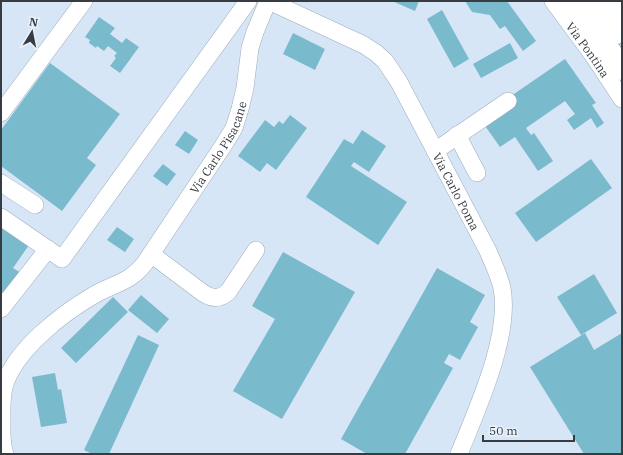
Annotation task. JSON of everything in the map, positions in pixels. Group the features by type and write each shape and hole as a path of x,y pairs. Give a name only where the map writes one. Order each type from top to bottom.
{"highway":[{"path":"574,1 622,69"},
{"path":"594,1 622,43"}],"street":[{"path":"1,113 84,1"},
{"path":"1,217 62,259 248,1"},
{"name":"Via Carlo Poma","path":"268,1 352,38 371,49 381,57 391,70 488,250 500,281 503,303 502,327 496,354 459,454"},
{"name":"Via Carlo Pisacane","path":"5,454 2,442 3,393 7,377 16,362 42,334 69,311 97,293 132,277 142,267 224,146 234,128 244,94 250,48 268,1"},
{"name":"Via Pontina","path":"553,1 595,58 622,99"},
{"path":"613,1 622,14"},
{"path":"435,151 508,101"},
{"path":"458,135 477,173"},
{"path":"1,183 35,206"},
{"path":"1,309 48,249"},
{"path":"151,254 203,293 210,297 218,298 228,292 256,250"}],"building":[{"path":"392,1 419,1 415,11"},
{"path":"465,1 507,1 536,41 523,51 505,26 500,29 490,15 472,12"},
{"path":"442,10 469,59 454,68 427,19"},
{"path":"99,17 115,28 110,34 122,43 126,38 139,47 120,73 110,66 116,58 114,56 117,53 108,46 104,51 97,46 96,48 89,43 90,40 85,37"},
{"path":"293,33 325,49 315,70 283,54"},
{"path":"510,43 518,58 481,78 473,64"},
{"path":"565,59 596,103 592,105 604,123 597,128 591,118 574,130 567,120 575,114 565,101 526,128 531,135 534,133 553,161 538,171 515,137 500,147 483,123 511,96"},
{"path":"50,63 120,114 87,158 96,165 62,211 1,166 1,130"},
{"path":"290,115 307,128 276,170 267,163 260,172 238,156 265,120 274,127 279,121 283,124"},
{"path":"362,130 386,146 369,172 354,162 351,166 407,202 378,245 306,197 344,139 353,144"},
{"path":"185,131 198,140 189,154 175,145"},
{"path":"591,159 612,188 536,242 515,213"},
{"path":"163,164 176,174 167,186 153,176"},
{"path":"1,226 29,245 13,268 21,273 6,295 1,291"},
{"path":"117,227 134,239 125,252 107,240"},
{"path":"283,252 355,292 282,419 233,391 275,319 252,306"},
{"path":"437,268 485,295 470,322 478,327 460,360 449,354 444,363 453,368 405,454 367,454 341,439"},
{"path":"594,274 617,313 581,335 557,297"},
{"path":"141,295 169,319 157,333 128,310"},
{"path":"113,297 128,312 76,363 61,348"},
{"path":"585,333 594,350 622,333 622,454 584,454 530,367"},
{"path":"138,335 159,345 109,454 92,454 84,450"},
{"path":"55,373 58,390 61,389 67,423 41,427 32,377"}]}
